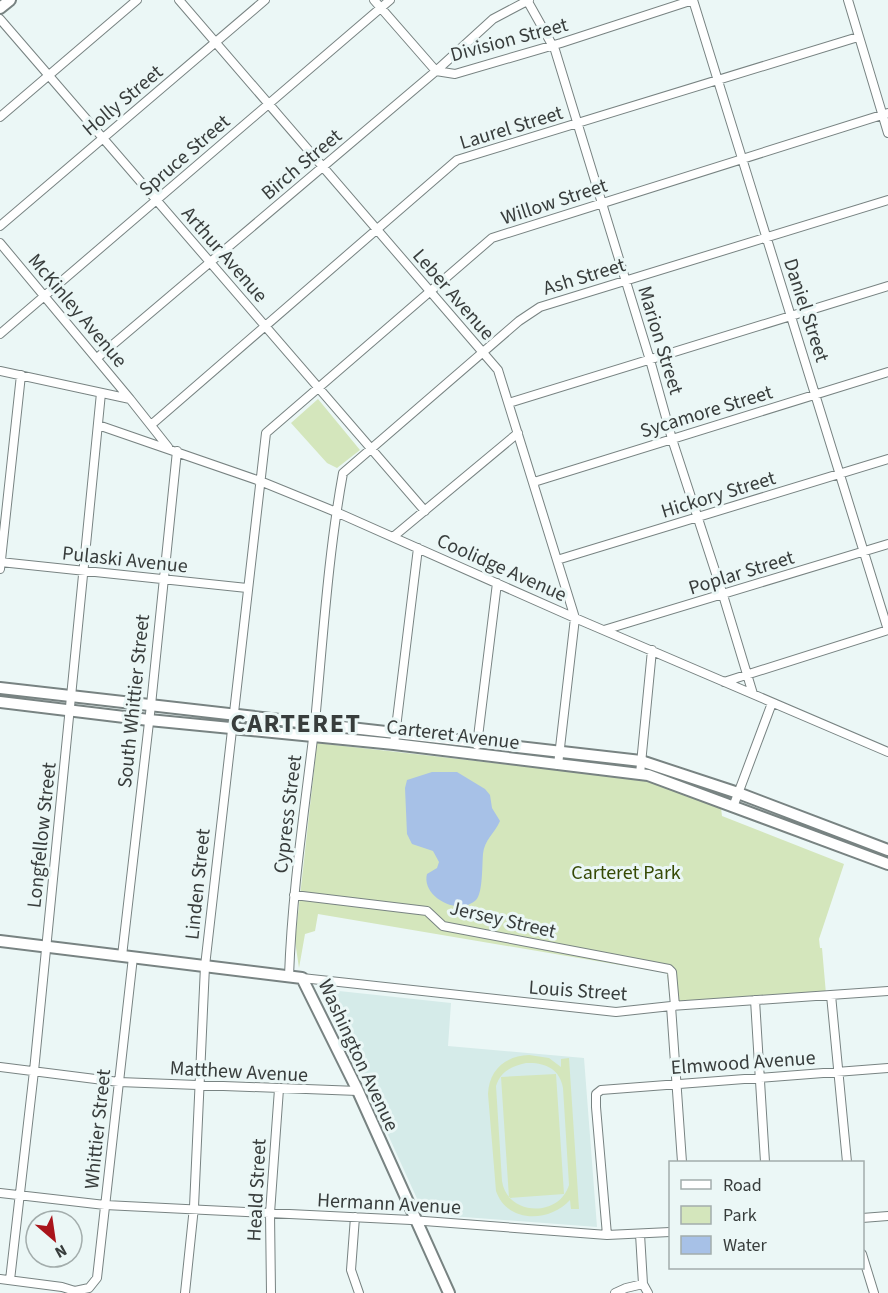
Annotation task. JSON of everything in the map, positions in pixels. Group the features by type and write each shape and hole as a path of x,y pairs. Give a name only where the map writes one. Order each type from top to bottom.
{"street":[{"path":"0,8 10,0"},
{"path":"0,117 137,0"},
{"name":"Leber Avenue","path":"179,0 498,370 575,618"},
{"name":"Holly Street","path":"0,226 265,0"},
{"path":"374,0 436,71"},
{"name":"Spruce Street","path":"0,334 390,0"},
{"name":"Marion Street","path":"528,0 555,50 651,360 672,439 753,694"},
{"name":"Birch Street","path":"97,358 493,20 528,0"},
{"name":"Division Street","path":"436,71 455,74 693,0"},
{"name":"Daniel Street","path":"693,0 888,630"},
{"path":"848,0 858,37 885,114 888,133"},
{"name":"Arthur Avenue","path":"0,19 424,511"},
{"name":"Laurel Street","path":"151,425 457,160 858,37"},
{"name":"Willow Street","path":"260,481 266,433 492,238 885,114"},
{"name":"Ash Street","path":"336,512 343,473 519,321 540,307 888,200"},
{"name":"McKinley Avenue","path":"0,243 173,449"},
{"path":"509,403 888,286"},
{"name":"McKinley Avenue","path":"0,371 130,399"},
{"name":"Sycamore Street","path":"534,482 888,372"},
{"path":"0,569 21,375"},
{"name":"Longfellow Street","path":"10,1280 34,1071 101,393"},
{"name":"Coolidge Avenue","path":"98,425 173,449 336,512 575,618 888,752"},
{"path":"393,537 518,433"},
{"name":"South Whittier Street","path":"127,956 173,449"},
{"name":"Hickory Street","path":"557,560 888,459"},
{"name":"Linden Street","path":"185,1293 192,1209 205,966 260,481"},
{"name":"Cypress Street","path":"289,976 294,895 336,512"},
{"name":"Poplar Street","path":"604,630 888,544"},
{"path":"394,744 418,548"},
{"name":"Pulaski Avenue","path":"0,562 247,588"},
{"path":"475,755 497,583"},
{"path":"558,765 575,618"},
{"path":"724,682 888,630"},
{"path":"640,774 652,650"},
{"name":"Carteret Avenue","path":"0,688 314,724 396,731 641,761 738,793 888,850"},
{"name":"Carteret Avenue","path":"0,702 149,720 394,744 648,775 888,864"},
{"path":"733,807 772,703"},
{"path":"809,836 814,822"},
{"name":"Jersey Street","path":"294,895 427,911 442,926 668,968 672,972 676,1083 682,1161"},
{"name":"Washington Avenue","path":"0,941 302,978 358,1092 449,1293"},
{"name":"Whittier Street","path":"75,1292 89,1288 97,1278 119,1082 127,956"},
{"name":"Louis Street","path":"302,978 616,1012 888,991"},
{"path":"831,995 847,1161"},
{"path":"755,1000 765,1161"},
{"name":"Matthew Avenue","path":"0,1066 119,1082 358,1092"},
{"name":"Elmwood Avenue","path":"606,1235 596,1107 596,1094 601,1090 888,1068"},
{"name":"Heald Street","path":"271,1293 270,1213 279,1089"},
{"name":"Hermann Avenue","path":"0,1193 105,1205 416,1220 606,1235 669,1232"},
{"path":"864,1218 888,1216"},
{"path":"355,1217 351,1269 359,1293"},
{"path":"640,1234 643,1284 648,1293"},
{"path":"864,1260 874,1293"},
{"path":"0,1279 62,1287 75,1292"},
{"path":"615,1293 643,1284"}],"shaded area":[{"path":"339,991 451,1003 448,1046 584,1058 597,1227 424,1214 330,1007 330,998"}],"green space":[{"path":"318,399 360,450 337,468 327,463 291,423"},
{"name":"Carteret Park","path":"317,743 646,780 721,808 722,816 844,864 819,939 820,948 822,948 826,994 671,1007 667,973 318,914 315,931 305,934 299,968 295,941"},
{"path":"520,1056 549,1058 561,1067 561,1059 569,1058 579,1209 571,1209 570,1200 551,1213 540,1216 519,1214 501,1202 496,1191 489,1085 495,1071 500,1066","holes":["526,1063 551,1068 559,1076 563,1088 569,1185 563,1196 555,1203 545,1207 523,1206 513,1201 506,1193 502,1181 496,1086 501,1076 508,1070"]},
{"path":"556,1074 564,1194 509,1198 501,1077"}],"water":[{"path":"432,772 457,772 485,789 490,795 492,808 500,821 484,849 478,896 468,905 451,905 435,896 427,882 427,874 437,868 439,862 433,851 412,844 407,834 405,788 407,780"}],"district":[{"name":"CARTERET","path":"296,723"}]}
